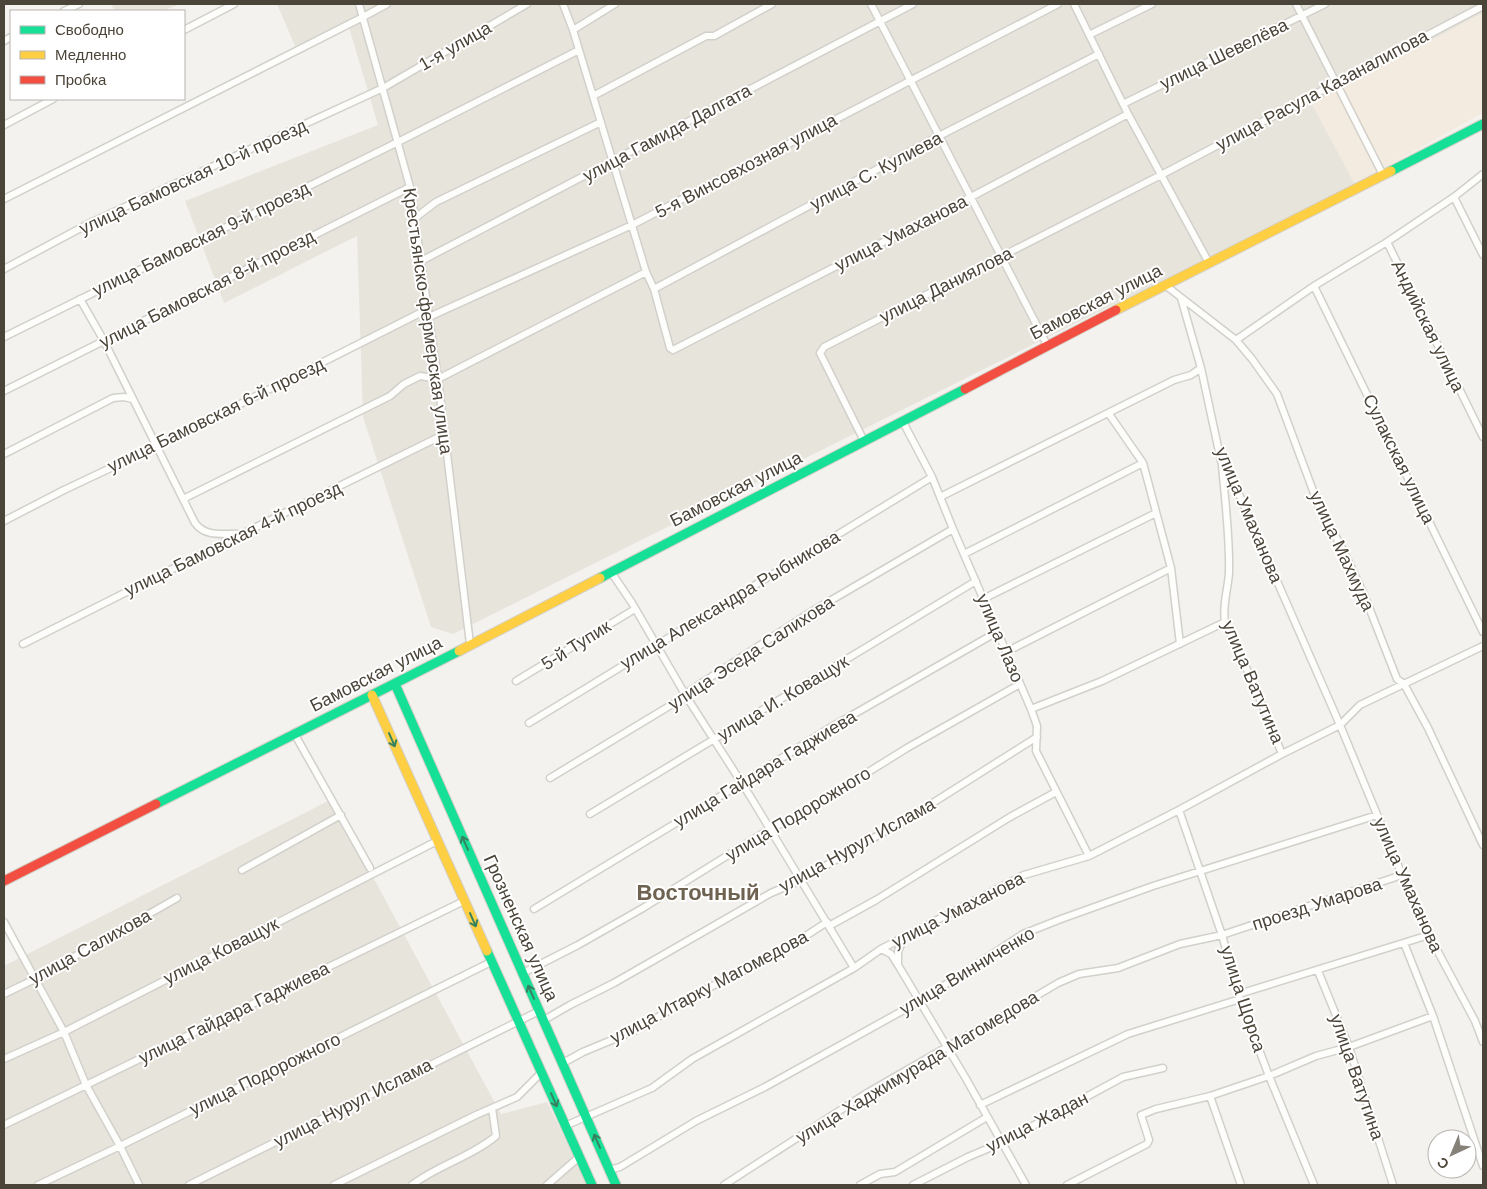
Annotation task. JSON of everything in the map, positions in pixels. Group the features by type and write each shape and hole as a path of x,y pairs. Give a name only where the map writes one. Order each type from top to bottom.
{"main road":[{"name":"Бамовская улица","path":"4,881 294,733 372,696 903,422 1047,345 1483,124"},
{"name":"Грозненская улица","path":"395,684 616,1185"},
{"path":"372,696 592,1185"}],"street":[{"path":"66,10 79,4"},
{"path":"185,29 234,4"},
{"name":"Крестьянско-фермерская улица","path":"359,4 410,187 438,379 470,644"},
{"path":"4,199 387,4"},
{"name":"1-я улица","path":"383,88 526,4"},
{"path":"564,4 646,272 654,289"},
{"path":"573,30 615,4"},
{"path":"593,96 706,36 714,36 772,4"},
{"path":"871,4 1047,345"},
{"name":"улица Гамида Далгата","path":"421,261 913,4"},
{"name":"5-я Винсовхозная улица","path":"429,317 632,225 1058,4"},
{"path":"1074,4 1128,114 1209,264"},
{"path":"1089,35 1152,4"},
{"path":"1296,4 1384,175"},
{"name":"улица Шевелёва","path":"1124,104 1325,4"},
{"name":"улица Расула Казаналипова","path":"1161,175 1483,6"},
{"name":"улица Бамовская 9-й проезд","path":"4,337 579,50"},
{"name":"улица С. Кулиева","path":"654,289 940,136 1099,54"},
{"name":"улица Бамовская 10-й проезд","path":"4,269 90,223 383,88"},
{"path":"4,125 51,100"},
{"name":"улица Умаханова","path":"654,289 670,348 673,350 1128,114"},
{"path":"415,218 436,202 601,122"},
{"name":"Андийская улица","path":"1236,340 1314,286 1387,242 1454,197 1483,174"},
{"name":"улица Даниялова","path":"864,441 820,353 824,347 1161,175"},
{"name":"улица Бамовская 8-й проезд","path":"4,391 410,187"},
{"path":"1454,197 1483,255"},
{"name":"Андийская улица","path":"1387,242 1483,437"},
{"path":"183,499 390,396 404,384 420,376 438,379 646,272"},
{"name":"улица Махмуда","path":"1166,285 1236,340 1277,394 1318,504 1343,550 1397,679 1404,684 1432,737 1483,845"},
{"name":"Сулакская улица","path":"1314,286 1483,632"},
{"name":"улица Умаханова","path":"1181,298 1201,368 1221,461 1238,492 1340,724 1402,875 1429,935 1475,1021 1483,1042"},
{"path":"80,299 104,341 199,529 211,533 242,534"},
{"name":"улица Бамовская 6-й проезд","path":"4,522 64,490 157,446 428,309"},
{"path":"940,497 1174,380 1191,375 1201,368"},
{"path":"4,454 113,398 124,396 132,399"},
{"path":"1109,414 1143,463 1170,568 1180,644"},
{"name":"улица Лазо","path":"903,422 932,477 1037,726 1036,751 1089,856"},
{"name":"улица Бамовская 4-й проезд","path":"23,644 445,434"},
{"name":"улица Ватутина","path":"1221,461 1229,539 1229,575 1224,614 1225,622 1255,687 1282,754"},
{"path":"964,554 1143,463"},
{"name":"улица Александра Рыбникова","path":"528,723 932,477"},
{"path":"984,600 1156,514"},
{"name":"улица Эседа Салихова","path":"550,778 686,696 691,690 811,612 953,529"},
{"path":"1006,652 1170,568"},
{"path":"611,572 854,968"},
{"name":"улица И. Коващук","path":"590,814 976,582"},
{"name":"5-й Тупик","path":"516,681 635,609"},
{"path":"1030,709 1102,680 1225,622"},
{"name":"улица Гайдара Гаджиева","path":"534,909 828,729 997,632"},
{"name":"улица Умаханова","path":"565,1126 652,1088 692,1059 854,968 904,937 1024,875 1089,856 1340,724 1360,705 1483,646"},
{"name":"улица Подорожного","path":"523,973 578,945 643,908 770,830 796,818 906,748 1020,684"},
{"path":"294,733 370,868"},
{"name":"улица Нурул Ислама","path":"544,1020 771,893 801,880 920,811 1037,737"},
{"name":"улица Итарку Магомедова","path":"563,1063 583,1052 636,1030 700,992 778,954 828,924 876,900 1010,817 1056,792"},
{"name":"улица Щорса","path":"1179,810 1222,935 1240,997 1269,1076 1314,1185"},
{"path":"242,870 341,815"},
{"name":"улица Винниченко","path":"610,1170 620,1167 696,1122 765,1087 920,1001 1023,934 1080,912 1200,871 1377,815"},
{"name":"улица Коващук","path":"4,1059 64,1032 437,841"},
{"name":"проезд Умарова","path":"1118,968 1180,944 1222,935 1402,875"},
{"name":"улица Салихова","path":"4,994 177,898"},
{"name":"улица Гайдара Гаджиева","path":"4,1125 464,902"},
{"path":"4,922 64,1032 86,1085 139,1185"},
{"path":"980,1105 1128,1034 1429,935"},
{"path":"898,965 898,951 904,937"},
{"path":"1404,943 1432,1016 1483,1166"},
{"path":"881,950 892,954 1026,1185"},
{"name":"улица Подорожного","path":"38,1185 491,962"},
{"name":"улица Хаджимурада Магомедова","path":"724,1185 867,1092 1058,983 1079,974 1118,968"},
{"name":"улица Ватутина","path":"1318,971 1349,1047 1393,1185"},
{"name":"улица Нурул Ислама","path":"189,1185 539,1011"},
{"path":"1067,1185 1147,1144 1149,1140 1141,1115 1156,1109 1210,1096 1269,1076 1316,1056 1349,1047 1432,1016"},
{"name":"улица Жадан","path":"913,1185 968,1157 1001,1143 1123,1077 1163,1068"},
{"path":"334,1185 517,1097 541,1073"},
{"path":"1210,1096 1241,1185"},
{"path":"412,1185 423,1176 485,1145 496,1136 492,1108"},
{"path":"860,1185 880,1174 895,1172 988,1117"},
{"path":"547,1185 579,1157"}],"shaded area":[{"path":"111,4 179,4 165,10 114,10"},
{"path":"277,4 1483,4 1483,13 1312,104 1355,184 453,634 431,627 363,417 357,236 224,303 185,201 378,125 348,24 295,46"},
{"path":"1483,13 1483,113 1355,184 1312,104"},
{"path":"328,801 373,877 501,1114 547,1102 588,1185 4,1185 4,966"}],"traffic: fast":[{"path":"1391,171 1483,124"},
{"path":"600,578 965,389"},
{"path":"156,804 459,651"},
{"path":"395,684 616,1185"},
{"path":"487,951 592,1185"}],"traffic: slow":[{"path":"1116,310 1391,171"},
{"path":"459,651 600,578"},
{"path":"372,695 487,951"}],"traffic: jam":[{"path":"965,389 1116,310"},
{"path":"4,881 156,804"}],"district":[{"name":"Восточный","path":"698,892"}]}
